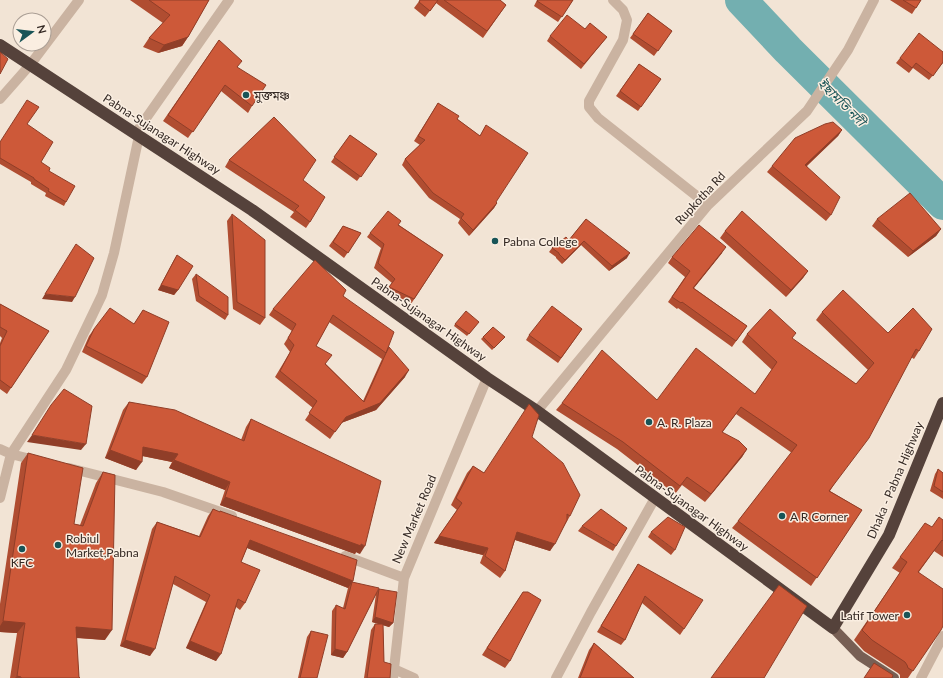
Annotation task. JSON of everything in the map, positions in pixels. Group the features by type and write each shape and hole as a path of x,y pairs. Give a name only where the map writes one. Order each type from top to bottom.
{"highway":[{"name":"Pabna-Sujanagar Highway","path":"0,45 252,210 487,378 537,411 833,628"},
{"name":"Dhaka - Pabna Highway","path":"833,628 889,535 943,404"}],"main road":[{"path":"833,628 860,656 894,678"}],"street":[{"path":"0,99 30,65 79,0"},
{"path":"0,498 11,454 66,370 102,295 114,253 137,135 229,0"},
{"path":"613,0 623,10 627,20 623,40 589,101 589,107 598,118 708,205"},
{"name":"Rupkotha Rd","path":"537,411 708,205 807,111 848,50 874,0"},
{"name":"New Market Road","path":"393,674 404,578 487,378"},
{"path":"0,449 11,454 163,492 239,518"},
{"path":"556,678 655,498"},
{"path":"336,553 404,578"},
{"path":"921,678 943,636"},
{"path":"393,674 414,678"}],"building":[{"path":"149,0 209,0 188,37 164,45 149,38 170,15"},
{"path":"420,0 438,0 430,11 419,2"},
{"path":"444,0 500,0 506,5 487,31"},
{"path":"573,0 562,17 537,1"},
{"path":"903,0 921,0 916,8"},
{"path":"648,13 672,31 658,51 633,34"},
{"path":"567,15 585,29 590,23 607,37 584,64 550,36"},
{"path":"919,33 943,52 943,62 933,76 916,63 912,68 900,58"},
{"path":"219,40 242,61 237,67 266,85 252,106 225,85 193,132 168,115"},
{"path":"0,52 8,59 0,74"},
{"path":"639,64 661,79 641,107 620,91"},
{"path":"27,100 39,107 27,124 53,142 41,162 50,168 49,171 75,186 66,202 48,191 49,189 34,178 0,158 0,142"},
{"path":"438,103 459,116 457,119 480,136 486,125 528,153 496,202 497,203 473,230 461,218 464,214 433,193 405,159 425,140 418,136"},
{"path":"274,117 316,160 303,180 325,197 310,222 295,210 299,206 229,160"},
{"path":"833,122 842,130 805,165 840,197 831,215 772,166 795,138 825,124"},
{"path":"350,135 377,154 361,177 334,157"},
{"path":"910,193 941,229 913,251 877,219"},
{"path":"388,211 401,221 398,225 443,255 414,299 389,287 395,279 378,263 384,244 370,233"},
{"path":"742,211 808,271 791,290 725,231"},
{"path":"232,214 265,240 265,318 237,302"},
{"path":"586,219 630,253 612,266 584,241 565,260 552,248 566,237 569,240"},
{"path":"699,225 726,247 693,288 747,326 736,341 682,302 681,303 672,297 690,271 672,257"},
{"path":"343,226 361,233 348,253 333,242"},
{"path":"76,244 94,258 75,297 45,294"},
{"path":"177,255 193,266 178,290 161,285"},
{"path":"315,260 346,290 343,296 394,332 386,353 389,347 409,370 380,403 346,417 335,432 309,413 317,401 280,371 294,345 288,338 296,324 273,309","holes":["333,315 386,353 364,402 325,364 332,355 316,346"]},
{"path":"196,274 228,297 228,315 199,296"},
{"path":"843,290 888,333 913,308 932,329 919,351 916,349 869,438 829,491 862,510 817,578 738,521 797,445 741,407 722,432 739,441 747,449 711,494 687,477 680,486 623,442 562,403 602,350 657,400 696,348 755,394 777,362 747,334 770,309 796,333 792,338 856,384 874,363 822,312"},
{"path":"0,304 49,331 11,388 0,380 0,346 7,331 0,327"},
{"path":"552,306 582,329 561,358 529,335"},
{"path":"110,308 134,324 143,310 169,322 147,377 86,346 94,329"},
{"path":"466,311 479,322 469,334 455,324"},
{"path":"493,327 505,337 494,348 483,337"},
{"path":"64,389 92,406 86,444 32,435 51,405"},
{"path":"129,402 175,410 244,441 251,419 381,481 365,546 361,544 361,546 225,497 230,482 174,460 178,454 143,447 142,462 110,450"},
{"path":"529,404 539,415 532,437 563,463 580,495 570,516 567,514 567,520 555,544 517,532 505,571 485,556 488,548 439,536 462,503 456,498 473,466 484,473"},
{"name":"Robiul Market,Pabna","path":"28,453 83,468 74,524 83,526 103,472 115,475 112,630 76,627 80,678 21,678 17,676 25,623 3,621"},
{"path":"938,469 943,473 943,492 934,486"},
{"path":"213,509 357,560 353,581 250,540 241,562 260,570 245,603 238,599 221,654 190,641 210,595 175,576 155,649 125,640 157,522 200,537"},
{"path":"601,509 627,528 616,546 582,526"},
{"path":"668,517 685,527 675,550 651,532"},
{"name":"Latif Tower","path":"939,517 943,520 943,541 942,540 918,572 943,589 943,626 913,671 908,668 905,662 872,640 862,630 907,562 900,557 925,523 932,527"},
{"path":"638,564 703,600 684,629 645,596 625,640 601,626"},
{"path":"352,582 379,588 347,652 335,649 336,605 345,609"},
{"path":"779,585 807,606 764,678 711,678"},
{"path":"379,589 397,592 393,623 375,617"},
{"path":"523,592 528,592 541,600 510,661 487,648"},
{"path":"375,624 383,624 384,662 391,664 390,678 367,678"},
{"path":"311,631 328,635 317,678 300,678"},
{"path":"594,643 634,678 580,678"},
{"path":"874,663 893,675 892,678 864,678"}],"waterway":[{"name":"ইছামতি নদী","path":"741,0 788,50 943,204"}],"place":[{"name":"মুক্তমঞ্চ","path":"246,95"},
{"name":"Pabna College","path":"495,241"},
{"name":"A. R. Plaza","path":"649,422"},
{"name":"A R Corner","path":"782,516"},
{"name":"Robiul Market,Pabna","path":"58,545"},
{"name":"KFC","path":"22,549"},
{"name":"Latif Tower","path":"907,615"}]}
